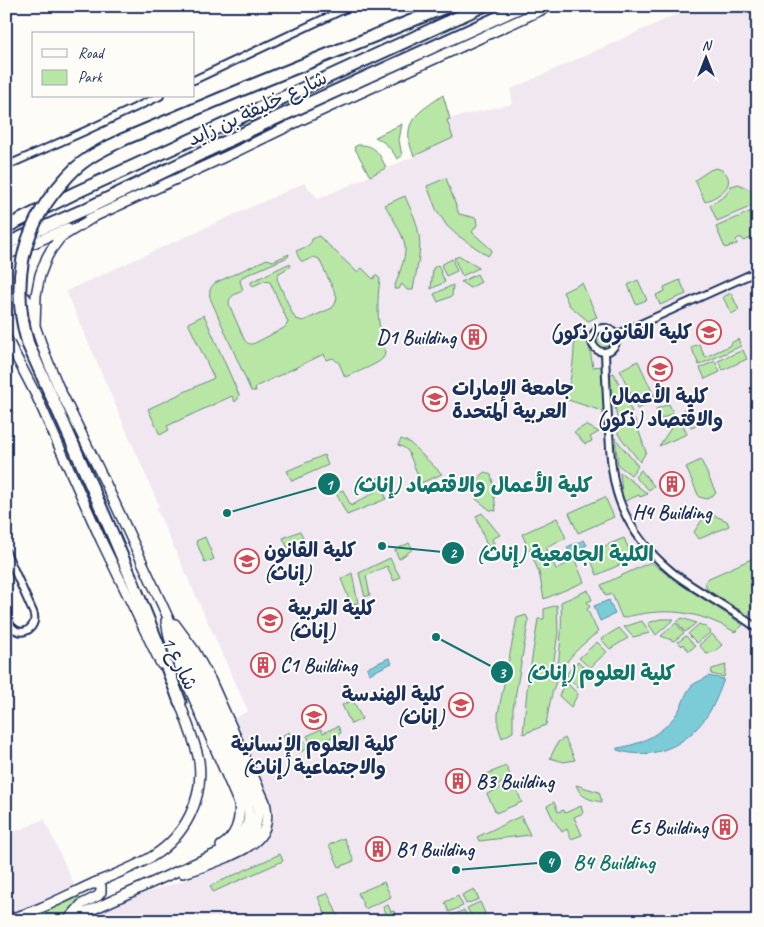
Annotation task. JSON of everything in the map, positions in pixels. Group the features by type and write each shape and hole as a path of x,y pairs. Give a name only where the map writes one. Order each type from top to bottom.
{"highway":[{"path":"180,702 109,526 28,344 20,312 23,256 27,240 45,204 55,190 79,165 106,148 448,6"},
{"name":"شارع خليفة بن زايد","path":"6,227 76,192 483,6"},
{"name":"شارع خليفة بن زايد","path":"6,244 88,208 261,125 524,6"}],"street":[{"path":"195,80 351,6"},
{"path":"6,255 94,217 550,6"},
{"path":"6,166 156,98"},
{"name":"شارع 1","path":"67,920 230,847 242,836 246,829 249,813 245,796 178,640 106,482 58,386 35,326 36,294 40,275 47,257 60,238 94,217"},
{"path":"616,335 758,271"},
{"path":"6,292 16,291 21,293 30,306 35,326"},
{"path":"606,328 612,330 616,335 616,345 612,350 605,352 599,351 594,346 592,340 594,334 599,329 606,328"},
{"name":"شارع 1","path":"6,337 37,397 101,540 180,702 196,749 198,761 196,801 182,828 164,848 142,862 27,914 6,920"},
{"path":"605,352 613,475 617,493 631,525 652,553 674,573 758,629"},
{"path":"6,552 35,620 31,628 18,631 11,625 6,616"},
{"path":"164,611 194,650 211,681 265,802 267,815 262,834 252,845 207,866 180,874"},
{"path":"161,878 225,844 235,832 240,818 236,797 175,655 164,611"},
{"name":"شارع 1","path":"161,878 180,874 242,845 253,832 258,820 255,798 189,654 178,640"},
{"path":"67,920 82,904 98,896 101,892 100,886 93,884"}],"shaded area":[{"name":"جامعة الإمارات العربية المتحدة","path":"695,6 758,6 758,921 6,921 6,836 44,819 89,917 136,896 182,881 254,849 260,845 268,834 275,813 232,719 248,711 156,508 159,506 66,291 304,183 318,199 395,165 453,138 447,119 512,104 511,89"}],"green space":[{"path":"443,95 450,119 447,120 453,138 414,156 410,144 410,126 419,113"},
{"path":"402,124 399,140 402,156 397,159 388,146 375,137"},
{"path":"358,145 369,146 377,151 386,168 370,176 354,147"},
{"path":"716,168 722,170 727,175 728,184 722,192 705,202 695,180"},
{"path":"446,178 459,214 476,218 477,225 472,232 492,250 488,256 447,226 436,209 427,186"},
{"path":"739,184 758,194 757,204 717,221 710,205 725,196 731,186"},
{"path":"405,196 416,221 420,245 413,290 407,290 402,284 399,289 394,289 403,263 405,247 400,231 385,205"},
{"path":"756,209 758,211 758,235 744,241 742,238 738,238 736,240 737,244 725,248 716,227"},
{"path":"319,236 357,272 362,268 373,279 376,275 380,279 378,316 385,348 384,356 366,369 345,377 339,363 333,358 326,360 324,354 255,387 256,391 251,391 211,300 211,288 215,283 267,259 273,261 289,254 288,257 242,277 240,281 243,290 230,298 229,304 244,339 250,344 284,328 288,322 270,282 264,281 253,286 251,282 288,264 291,265 290,267 279,273 277,279 296,319 303,321 332,308 337,297 319,259 314,257 301,261 296,251 309,245 312,239"},
{"path":"460,256 479,268 462,276 454,258"},
{"path":"452,259 457,271 446,276 441,265"},
{"path":"438,265 445,282 431,289 433,268"},
{"path":"477,274 481,282 470,288 461,282"},
{"path":"638,280 647,300 636,304 628,285"},
{"path":"680,280 686,294 660,305 656,295 665,291 664,287"},
{"path":"582,283 597,317 588,321 569,305 563,292"},
{"path":"453,285 452,296 438,302 434,294"},
{"path":"731,293 739,310 731,314 723,297"},
{"path":"204,315 239,395 238,399 235,402 232,396 167,426 169,430 160,435 148,409 214,378 188,323"},
{"path":"586,328 593,367 602,366 605,412 565,399 570,383 574,333"},
{"path":"605,333 611,335 613,341 611,347 605,349 599,347 597,341 599,335"},
{"path":"738,339 741,346 699,365 691,347 699,344 705,357 731,345 731,343"},
{"path":"743,350 747,359 723,370 718,361"},
{"path":"638,361 656,400 637,409 633,398 639,395 638,392 631,395 620,370"},
{"path":"715,361 720,372 705,379 700,368"},
{"path":"614,373 632,412 617,418 614,400 611,400 609,375"},
{"path":"669,404 673,413 661,419 656,409"},
{"path":"691,408 697,425 691,427 684,410"},
{"path":"680,418 687,434 659,446 677,419"},
{"path":"635,420 646,452 640,462 618,434 618,427"},
{"path":"586,425 599,432 590,437 592,441 585,444 574,432"},
{"path":"615,438 638,466 631,475 618,465"},
{"path":"401,439 409,442 442,474 421,483 408,451 398,445"},
{"path":"324,455 328,465 292,481 287,471"},
{"path":"701,460 716,493 707,499 699,497 686,467"},
{"path":"641,470 654,486 649,490 635,477"},
{"path":"485,472 491,475 492,478 496,511 490,510 476,499 478,480"},
{"path":"620,472 648,494 640,497 639,495 623,502"},
{"path":"380,477 386,499 347,515 336,493 343,490 351,506 376,491 377,478"},
{"path":"605,497 614,517 578,533 569,513"},
{"path":"482,513 500,535 492,539 494,543 487,546 476,516"},
{"path":"709,513 727,521 729,526 699,539 694,532 706,514"},
{"path":"557,518 566,538 546,547 556,569 575,560 584,582 544,599 539,572 522,534"},
{"path":"300,531 308,548 291,555 283,538"},
{"path":"205,537 214,559 205,563 196,541"},
{"path":"624,538 633,559 597,575 588,553"},
{"path":"409,543 413,549 399,559 395,550"},
{"path":"758,556 758,591 749,616 708,590 706,583 709,578"},
{"path":"390,558 400,577 394,581 387,566 366,576 370,595 365,597 359,573"},
{"path":"651,562 743,625 735,632 694,615 667,612 652,612 622,618 612,594 606,596 601,585"},
{"path":"352,573 358,603 351,604 341,579"},
{"path":"588,590 592,600 587,602 590,607 587,609 598,632 575,652 560,672 552,695 546,725 523,734 527,690 538,619 544,619 544,609 557,605 558,632 553,667 558,664 559,656 561,602"},
{"path":"526,615 528,624 513,709 513,732 502,738 498,726 498,714 517,618"},
{"path":"682,618 696,623 685,632 677,622"},
{"path":"660,619 674,619 656,635 648,623"},
{"path":"642,621 650,633 633,637 624,627"},
{"path":"676,623 684,633 674,641 661,636"},
{"path":"699,624 711,632 697,643 688,634"},
{"path":"619,628 628,638 610,649 601,639"},
{"path":"712,634 722,645 715,651 707,654 699,645"},
{"path":"686,636 695,646 689,651 683,644 682,646 678,642"},
{"path":"597,642 607,652 590,668 579,658"},
{"path":"578,661 588,673 578,688 566,674"},
{"path":"726,665 724,677 711,674 712,669"},
{"path":"565,681 578,694 571,707 559,696"},
{"path":"353,700 362,719 351,724 342,705"},
{"path":"338,726 341,733 312,746 307,736 321,729 323,733"},
{"path":"289,732 295,745 305,741 308,748 300,752 298,748 290,752 283,735"},
{"path":"565,738 575,760 564,762 550,758 558,742"},
{"path":"506,766 512,779 485,790 480,777"},
{"path":"513,782 522,802 496,813 487,794"},
{"path":"576,785 599,792 602,802 586,798 580,793"},
{"path":"554,802 558,812 564,810 565,813 581,806 583,813 574,817 582,835 571,839 567,829 562,832 547,806"},
{"path":"521,816 530,835 479,841 477,837"},
{"path":"344,838 354,861 339,867 329,845"},
{"path":"280,854 283,861 213,892 210,886"},
{"path":"384,882 391,897 365,909 358,893"},
{"path":"474,889 479,899 466,904 462,895"},
{"path":"328,893 340,921 328,921 318,897"},
{"path":"458,896 463,906 449,912 445,902"},
{"path":"79,897 81,900 71,910 58,918 25,921"},
{"path":"480,902 487,921 476,921 467,908"},
{"path":"388,905 391,912 394,911 398,921 390,921 383,907"},
{"path":"464,910 469,921 453,921 451,916"}],"water":[{"path":"584,540 587,545 570,553 567,547"},
{"path":"609,600 615,614 600,621 594,606"},
{"path":"389,658 392,663 369,674 367,668"},
{"path":"708,676 724,679 710,711 692,733 682,741 658,752 645,754 617,750 617,748 635,744 660,731 674,718 691,686"}],"place":[{"name":"كلية القانون (ذكور)","path":"709,332"},
{"name":"D1 Building","path":"474,337"},
{"name":"كلية الأعمال والاقتصاد (ذكور)","path":"660,369"},
{"name":"جامعة الإمارات العربية المتحدة","path":"435,399"},
{"name":"H4 Building","path":"672,484"},
{"name":"كلية الأعمال والاقتصاد (إناث)","path":"227,513"},
{"name":"الكلية الجامعية (إناث)","path":"382,546"},
{"name":"كلية القانون (إناث)","path":"247,561"},
{"name":"كلية التربية (إناث)","path":"270,620"},
{"name":"كلية العلوم (إناث)","path":"436,637"},
{"name":"C1 Building","path":"263,665"},
{"name":"كلية الهندسة (إناث)","path":"461,705"},
{"name":"كلية العلوم الإنسانية والاجتماعية (إناث)","path":"314,717"},
{"name":"B3 Building","path":"458,781"},
{"name":"E5 Building","path":"725,827"},
{"name":"B1 Building","path":"378,849"},
{"name":"B4 Building","path":"456,870"}]}
